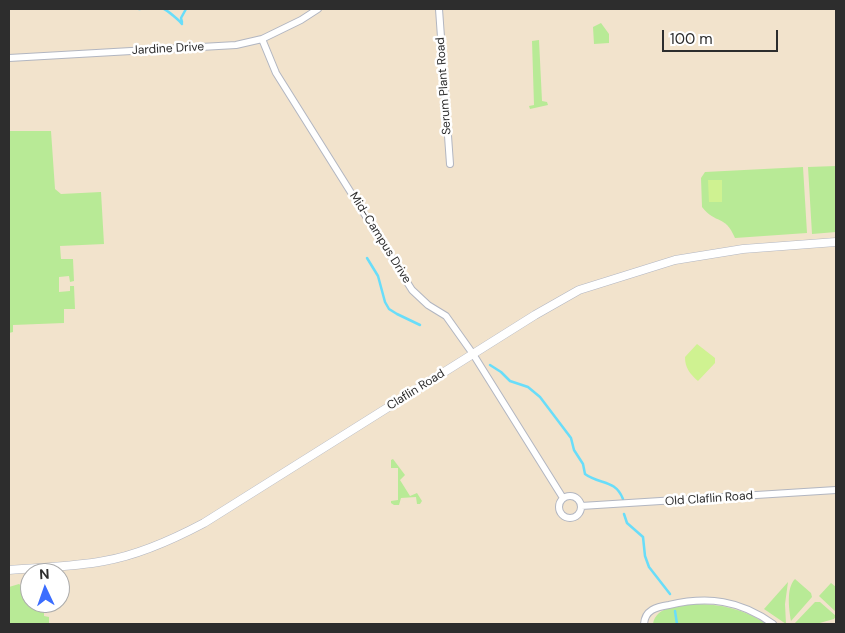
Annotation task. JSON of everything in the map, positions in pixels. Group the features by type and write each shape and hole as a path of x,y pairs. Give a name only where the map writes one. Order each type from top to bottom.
{"street":[{"name":"Jardine Drive","path":"9,58 236,45 262,39 301,20 318,9"},
{"name":"Serum Plant Road","path":"439,9 450,164"},
{"name":"Mid-Campus Drive","path":"262,39 276,73 412,290 428,305 446,316 563,498"},
{"name":"Claflin Road","path":"9,570 106,561 145,550 180,536 204,524 472,354 579,290 675,260 743,249 836,242"},
{"name":"Old Claflin Road","path":"581,506 836,490"},
{"path":"570,496 575,497 581,506 575,516 565,516 561,513 559,507 563,498 570,496"},
{"path":"644,622 655,607 700,599 738,606 758,614 773,624"}],"shaded area":[{"path":"9,9 836,9 836,624 9,624"}],"green space":[{"path":"601,23 609,34 609,43 594,44 593,27"},
{"path":"539,40 542,101 547,102 548,105 530,109 529,106 534,105 532,41"},
{"path":"9,131 51,131 55,189 61,194 101,192 104,244 60,246 61,259 73,259 74,281 70,282 69,276 59,277 59,292 70,291 70,286 74,286 75,309 64,309 64,323 13,325 13,332 9,333"},
{"path":"836,166 836,232 812,234 808,167"},
{"path":"803,167 807,233 735,238 724,222 707,213 702,207 701,178 705,172"},
{"path":"708,180 722,180 722,202 709,202"},
{"path":"697,344 715,358 715,363 698,381 688,370 685,357"},
{"path":"393,459 405,475 400,480 410,496 417,493 422,501 420,504 417,504 416,497 401,498 399,505 391,503 391,501 398,500 398,468 391,468 391,460"},
{"path":"795,579 811,593 812,597 791,621 789,593"},
{"path":"788,582 785,604 786,624 764,609"},
{"path":"831,583 836,587 836,612 819,596"},
{"path":"20,585 20,613 44,613 44,616 49,617 49,624 10,624 9,587"},
{"path":"815,602 820,602 836,616 834,619 816,624 794,624"},
{"path":"694,604 732,608 766,624 653,624 655,618 663,610 675,606"}],"waterway":[{"path":"164,9 182,24"},
{"path":"182,22 181,18 186,9"},
{"path":"367,258 378,276 385,302 389,309 420,325"},
{"path":"490,365 510,381 528,387 540,397 571,438 574,450 583,464 585,474 616,488 623,499"},
{"path":"624,514 627,523 643,537 645,556 649,567 670,594"},
{"path":"675,611 677,624"}]}
